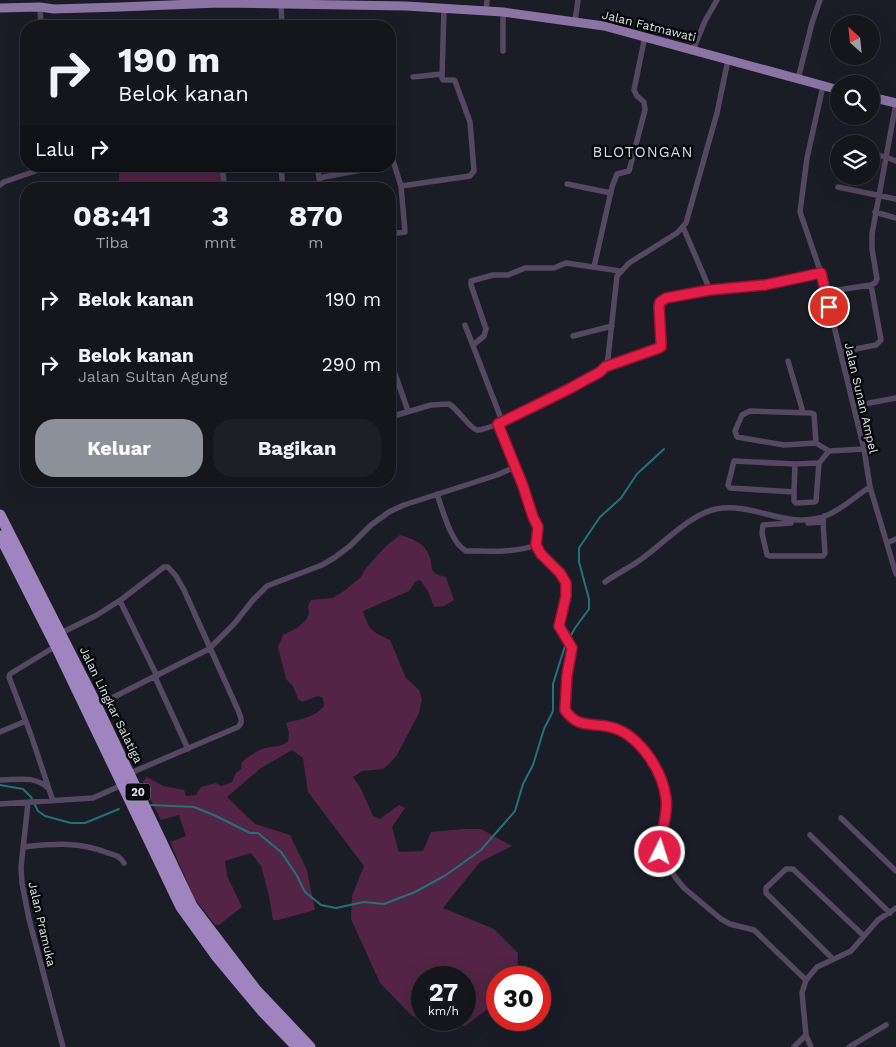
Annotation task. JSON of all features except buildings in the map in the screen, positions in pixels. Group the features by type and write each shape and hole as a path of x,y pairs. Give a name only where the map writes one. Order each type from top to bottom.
{"highway":[{"name":"Jalan Lingkar Salatiga","path":"0,515 61,633 96,706 123,779"},
{"name":"Jalan Lingkar Salatiga","path":"0,536 168,870 206,926 256,990 305,1046"}],"main road":[{"name":"Jalan Fatmawati","path":"0,8 34,4 54,9 219,2 281,5 326,2 406,3 503,12 604,26 830,88"},
{"path":"880,99 896,103"}],"street":[{"path":"486,11 487,0"},
{"path":"575,21 578,0"},
{"path":"693,50 705,21 717,0"},
{"path":"798,80 812,23 820,0"},
{"path":"34,4 40,20"},
{"path":"281,5 282,20"},
{"path":"400,186 470,176 474,171 470,122 455,81 443,80 444,8"},
{"path":"503,12 503,51"},
{"path":"594,267 617,174 629,171 645,110 644,102 636,96 634,90 645,36"},
{"path":"605,367 612,326 615,285 620,271 683,227 690,213 717,114 728,60"},
{"path":"413,77 442,74"},
{"name":"Jalan Sunan Ampel","path":"823,86 807,158 800,204 803,220 821,273 864,449 870,487 895,572"},
{"path":"825,292 875,283 877,279 872,242 875,212 896,103"},
{"path":"880,156 896,161"},
{"path":"0,185 34,172"},
{"path":"318,172 320,182"},
{"path":"319,178 350,172"},
{"path":"395,172 400,186 405,232 396,233"},
{"path":"567,184 611,193"},
{"path":"838,187 896,199"},
{"path":"875,212 896,218"},
{"path":"683,227 710,290"},
{"path":"473,346 484,336 486,329 471,280 493,275 508,275 525,268 554,268 566,263 620,271"},
{"path":"396,414 431,405 449,404 462,414 474,429 480,430 569,389 600,372 605,367 661,347 660,302 666,298 710,290 765,285 821,273"},
{"path":"840,352 876,345 880,342 881,336 871,284"},
{"path":"465,325 538,527 536,545 541,554 560,573 566,583 565,604 558,624 572,650 565,694 565,711 573,719 583,724 609,726 615,729 637,743 651,758 666,798 666,813 659,842 660,852 675,877 684,888 725,922 754,930 806,980"},
{"path":"573,336 612,326"},
{"path":"788,361 803,412"},
{"path":"396,377 408,411"},
{"path":"854,406 896,398"},
{"path":"816,443 814,414 811,412 747,411 742,415 735,432 739,438 760,442 784,445 816,443 829,451 864,449"},
{"path":"795,464 794,502 816,501 819,463 829,451"},
{"path":"794,492 730,488 728,485 734,461 795,464 819,463"},
{"path":"96,706 209,649 267,586 322,565 350,546 371,525 389,512 404,505 497,475 515,467"},
{"path":"824,519 825,553 823,556 770,556 766,554 762,533 763,525 824,519 870,487"},
{"path":"437,494 455,541 463,549 476,551 517,550 536,545"},
{"path":"604,582 640,560 676,532 709,511 732,508 745,509 786,520 824,519"},
{"path":"887,543 896,539"},
{"path":"0,804 93,798 123,779 238,727 241,722 238,710 184,590 170,568 161,569 97,615 61,633"},
{"path":"120,600 188,749"},
{"path":"53,801 26,721 9,679 10,674 56,646"},
{"path":"0,732 26,721"},
{"path":"0,780 29,779 41,783 49,790"},
{"name":"Jalan Pramuka","path":"32,802 22,847 23,890 63,1047"},
{"path":"841,818 896,871"},
{"path":"810,835 890,913"},
{"path":"22,847 73,843 98,848 121,857 124,863"},
{"path":"833,960 766,893 766,888 786,869 793,869 864,936"},
{"path":"810,1047 806,1035 802,993 806,980 817,966 851,951 878,920 896,908"},
{"path":"849,1047 886,1025"},
{"path":"794,1047 806,1035"}],"shaded area":[{"path":"119,172 224,172 225,182 119,182"},
{"path":"400,535 422,545 428,553 433,571 446,577 454,600 444,606 434,607 428,591 420,580 415,582 409,591 363,611 369,627 390,640 406,678 419,690 422,699 419,713 397,755 383,769 362,771 353,777 361,789 373,816 380,819 399,805 405,808 392,827 399,852 423,851 431,832 464,829 481,829 512,846 480,862 443,908 494,929 518,953 517,966 486,966 486,1010 476,1018 476,966 411,966 411,1015 380,983 351,919 352,896 364,866 308,792 303,758 292,750 261,768 227,797 255,824 290,835 307,870 315,910 278,920 273,920 261,866 251,853 225,861 227,876 242,907 219,925 215,925 194,898 170,842 186,836 179,815 161,820 144,787 143,781 147,777 163,786 184,790 186,796 196,795 201,787 216,783 221,786 232,782 236,773 241,769 242,762 250,755 269,747 280,746 288,741 289,733 286,723 312,716 320,710 324,706 323,698 318,696 302,702 298,699 293,686 286,679 278,647 283,635 297,628 306,620 311,600 333,598 344,591 360,578 366,568 387,545"}],"waterway":[{"path":"151,805 194,807 250,833 258,833 281,852 296,874 305,892 321,905 336,908 364,902 384,904 415,892 446,875 481,850 515,811 523,784 533,765 544,729 553,711 553,684 565,646 589,609 589,599 579,562 579,548 600,517 621,498 637,474 664,449"},
{"path":"0,785 23,789 31,797 38,811 45,816 71,823 85,823 119,809"}],"district":[{"name":"BLOTONGAN","path":"643,152"}],"route":[{"path":"660,852 659,842 666,813 666,798 651,758 637,743 626,735 609,726 577,722 564,709 567,675 572,650 558,622 563,611 566,583 560,573 538,550 536,545 538,527 498,424 569,389 600,372 605,367 661,347 659,306 660,302 666,298 710,290 765,285 821,273 829,307"}]}
